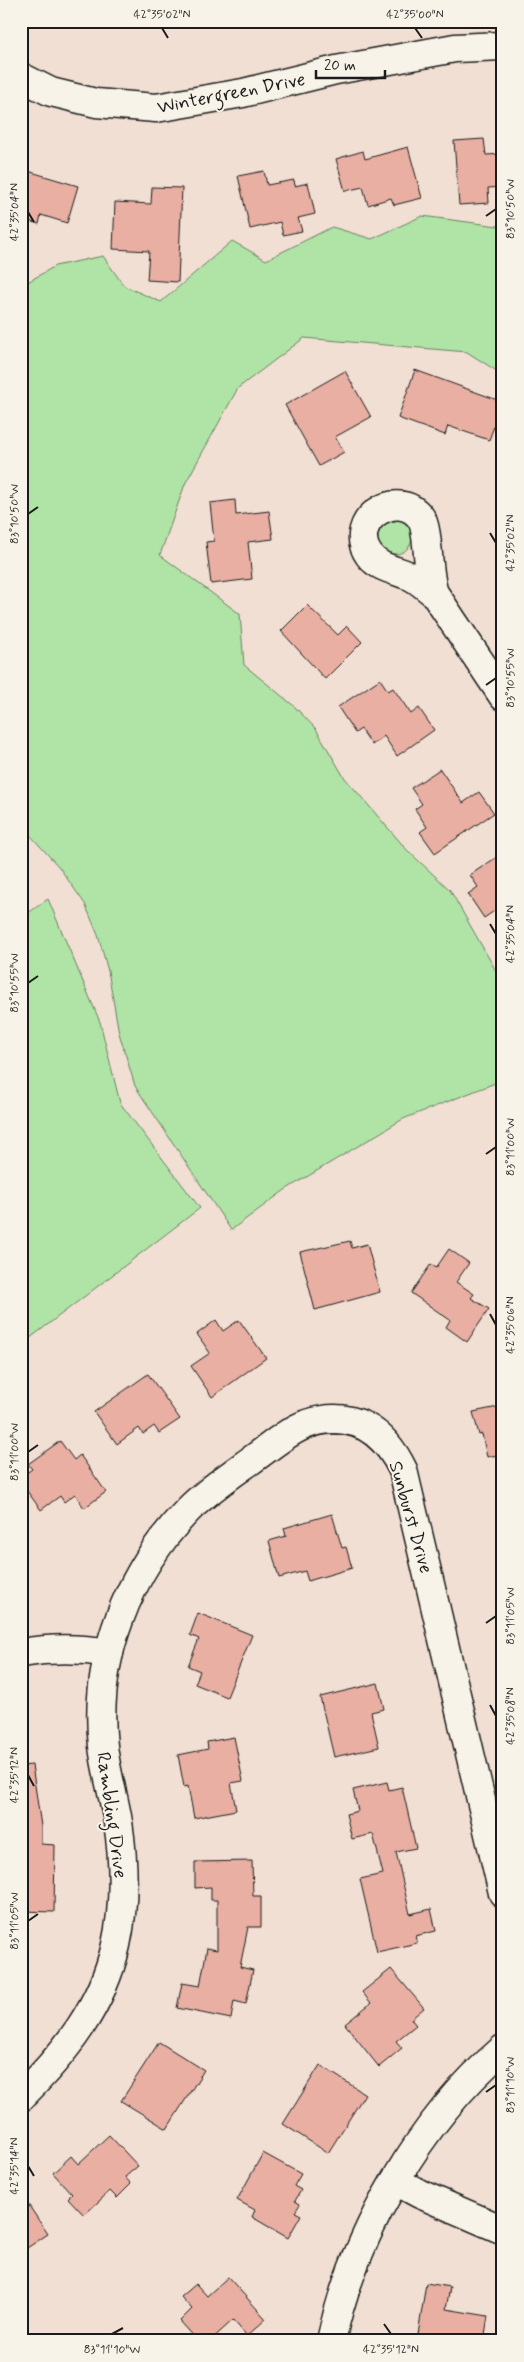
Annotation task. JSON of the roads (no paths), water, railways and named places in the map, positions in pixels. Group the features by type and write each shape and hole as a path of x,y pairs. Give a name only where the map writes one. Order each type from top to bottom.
{"street":[{"name":"Wintergreen Drive","path":"21,78 52,92 96,103 156,108 243,93 336,70 455,48 503,46"},
{"path":"434,593 503,696"},
{"name":"Sunburst Drive","path":"109,1652 121,1614 153,1552 170,1530 209,1491 306,1425 340,1419 355,1422 371,1429 395,1454 403,1470 503,1893"},
{"path":"21,1653 57,1649 109,1652"},
{"name":"Rambling Drive","path":"21,2097 56,2062 85,2021 102,1991 117,1944 122,1875 118,1822 103,1746 102,1717 109,1652"},
{"path":"331,2341 356,2260 396,2181 439,2117 464,2087 503,2049"},
{"path":"396,2181 420,2194 503,2230"}]}
